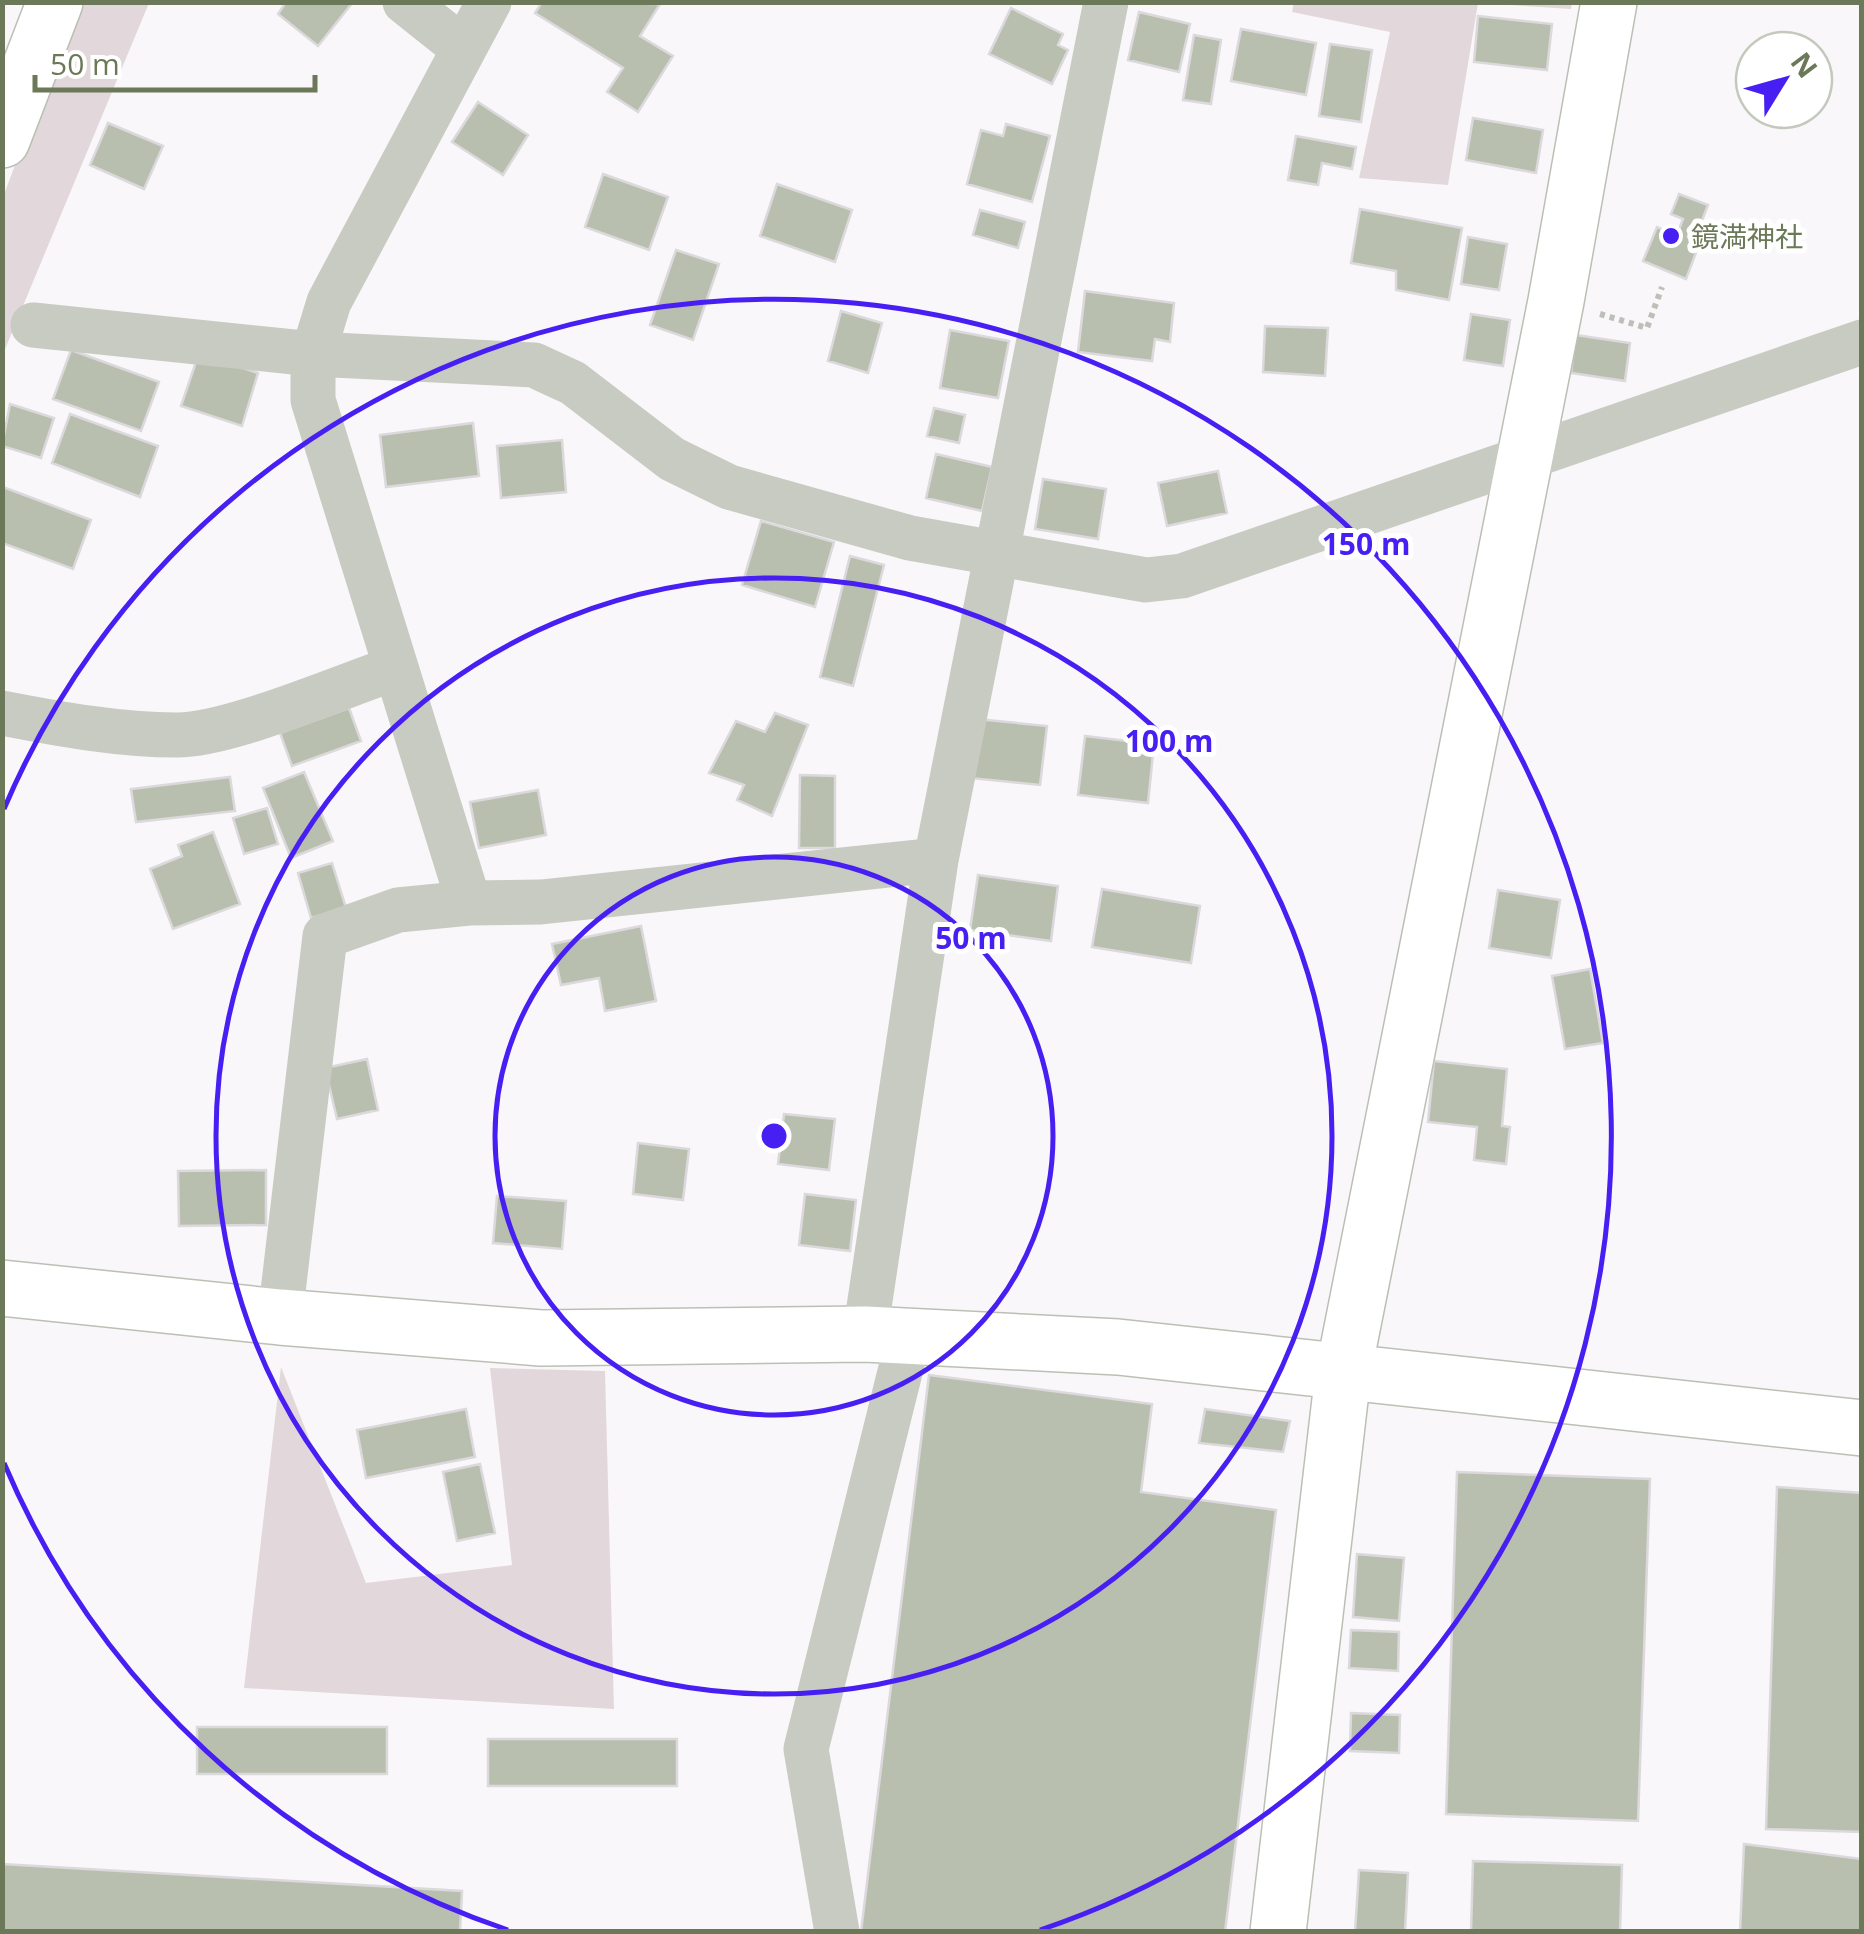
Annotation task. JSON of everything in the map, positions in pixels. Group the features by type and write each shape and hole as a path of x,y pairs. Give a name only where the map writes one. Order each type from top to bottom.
{"street":[{"path":"2,140 56,2"},
{"path":"405,2 464,50"},
{"path":"470,903 313,400 312,354 329,302 489,2"},
{"path":"837,1932 806,1749 887,1335 936,860 1106,2"},
{"path":"1278,1932 1343,1374 1556,301 1609,2"},
{"path":"33,324 312,354 534,365 573,383 672,459 729,487 910,538 1146,580 1182,576 1862,342"},
{"path":"2,713 64,725 180,735 222,726 396,668"},
{"path":"280,1317 325,936 398,910 541,902 936,860"},
{"path":"2,1288 280,1317 541,1338 887,1335 1118,1347 1862,1428"}],"path":[{"path":"1556,301 1647,328 1662,287"}],"shaded area":[{"path":"1294,2 1572,3 1571,9 1478,3 1448,185 1359,178 1390,32 1292,12"},
{"path":"76,3 149,3 3,354 3,197"},
{"path":"281,1367 366,1583 512,1565 490,1368 605,1371 614,1709 244,1688"}],"building":[{"path":"286,2 353,2 318,46 278,14"},
{"path":"542,2 660,4 640,36 673,56 638,112 607,92 623,68 535,13"},
{"path":"1011,8 1063,34 1058,45 1068,50 1052,84 989,54"},
{"path":"1139,12 1190,24 1179,72 1128,60"},
{"path":"1478,16 1552,24 1547,70 1474,62"},
{"path":"1241,29 1316,43 1306,95 1231,81"},
{"path":"1194,35 1221,40 1211,104 1183,100"},
{"path":"1330,44 1372,50 1361,122 1319,116"},
{"path":"478,102 528,135 503,175 452,142"},
{"path":"1473,118 1543,130 1536,173 1466,160"},
{"path":"108,123 163,146 144,189 90,165"},
{"path":"1006,124 1050,136 1032,202 967,184 981,130 1003,136"},
{"path":"1296,136 1356,147 1352,169 1322,163 1318,185 1288,180"},
{"path":"603,174 668,197 649,250 585,227"},
{"path":"777,184 852,210 835,262 760,236"},
{"name":"鏡満神社","path":"1679,194 1708,205 1697,233 1690,230 1688,237 1700,242 1686,279 1643,261 1657,227 1677,235 1683,219 1671,214"},
{"path":"1360,209 1462,228 1449,300 1396,290 1396,271 1351,263"},
{"path":"980,210 1025,222 1018,248 973,235"},
{"path":"1468,237 1507,244 1499,290 1461,284"},
{"path":"676,250 719,264 693,340 650,325"},
{"path":"1085,291 1174,303 1170,342 1155,339 1152,361 1078,352"},
{"path":"841,311 882,323 868,373 828,361"},
{"path":"1471,314 1510,320 1503,366 1464,360"},
{"path":"1265,326 1328,328 1325,376 1263,372"},
{"path":"950,330 1009,341 998,398 940,388"},
{"path":"1576,335 1630,343 1625,381 1571,373"},
{"path":"71,350 159,382 141,431 53,399"},
{"path":"199,353 258,373 242,426 181,406"},
{"path":"10,404 54,418 41,458 2,446"},
{"path":"934,408 965,415 959,443 927,436"},
{"path":"70,414 158,446 140,497 52,463"},
{"path":"473,423 479,476 386,487 380,435"},
{"path":"562,440 566,492 501,498 497,446"},
{"path":"936,454 992,467 982,511 926,498"},
{"path":"1218,471 1227,513 1167,526 1158,483"},
{"path":"1043,479 1106,489 1098,539 1035,529"},
{"path":"3,487 91,520 73,569 2,543"},
{"path":"761,521 834,542 815,607 742,585"},
{"path":"850,556 884,565 853,686 820,677"},
{"path":"349,708 361,741 292,766 280,733"},
{"path":"775,713 808,725 772,816 737,800 744,785 709,773 736,721 765,732"},
{"path":"977,719 1047,726 1040,785 970,778"},
{"path":"1085,736 1154,744 1148,803 1078,795"},
{"path":"304,772 333,841 291,858 263,788"},
{"path":"800,775 835,776 835,848 799,848"},
{"path":"230,777 235,811 136,822 131,789"},
{"path":"538,790 546,835 479,848 470,802"},
{"path":"267,808 278,844 244,854 233,818"},
{"path":"213,832 240,904 173,929 150,869 182,856 178,845"},
{"path":"332,863 346,908 311,918 298,873"},
{"path":"978,875 1058,886 1051,941 970,930"},
{"path":"1102,889 1200,906 1191,963 1092,947"},
{"path":"1498,890 1560,900 1551,958 1489,948"},
{"path":"641,926 656,1001 605,1011 599,978 561,985 552,944"},
{"path":"1590,969 1603,1043 1565,1049 1552,976"},
{"path":"367,1059 378,1110 337,1119 325,1068"},
{"path":"1434,1061 1507,1069 1502,1126 1510,1127 1506,1164 1474,1160 1477,1127 1428,1122"},
{"path":"784,1114 835,1119 829,1170 778,1164"},
{"path":"638,1143 689,1149 683,1200 633,1194"},
{"path":"266,1170 266,1225 179,1226 178,1171"},
{"path":"805,1194 856,1200 850,1251 799,1245"},
{"path":"497,1196 566,1201 562,1249 493,1243"},
{"path":"929,1375 1152,1404 1141,1492 1276,1510 1225,1932 861,1932"},
{"path":"466,1409 475,1457 366,1478 357,1430"},
{"path":"1205,1409 1290,1421 1283,1452 1199,1443"},
{"path":"480,1464 495,1533 457,1541 443,1472"},
{"path":"1457,1472 1650,1479 1638,1821 1446,1814"},
{"path":"1777,1487 1862,1493 1862,1832 1766,1829"},
{"path":"1357,1554 1404,1558 1399,1621 1353,1617"},
{"path":"1351,1630 1399,1632 1398,1671 1349,1668"},
{"path":"1351,1713 1400,1715 1399,1753 1350,1751"},
{"path":"197,1727 387,1727 387,1774 197,1774"},
{"path":"488,1739 677,1739 677,1786 488,1786"},
{"path":"1744,1844 1862,1859 1862,1932 1740,1932"},
{"path":"1473,1861 1622,1865 1620,1932 1471,1932"},
{"path":"2,1864 462,1891 460,1932 2,1932"},
{"path":"1359,1870 1408,1873 1405,1932 1355,1932"}],"place":[{"name":"鏡満神社","path":"1671,236"}]}
